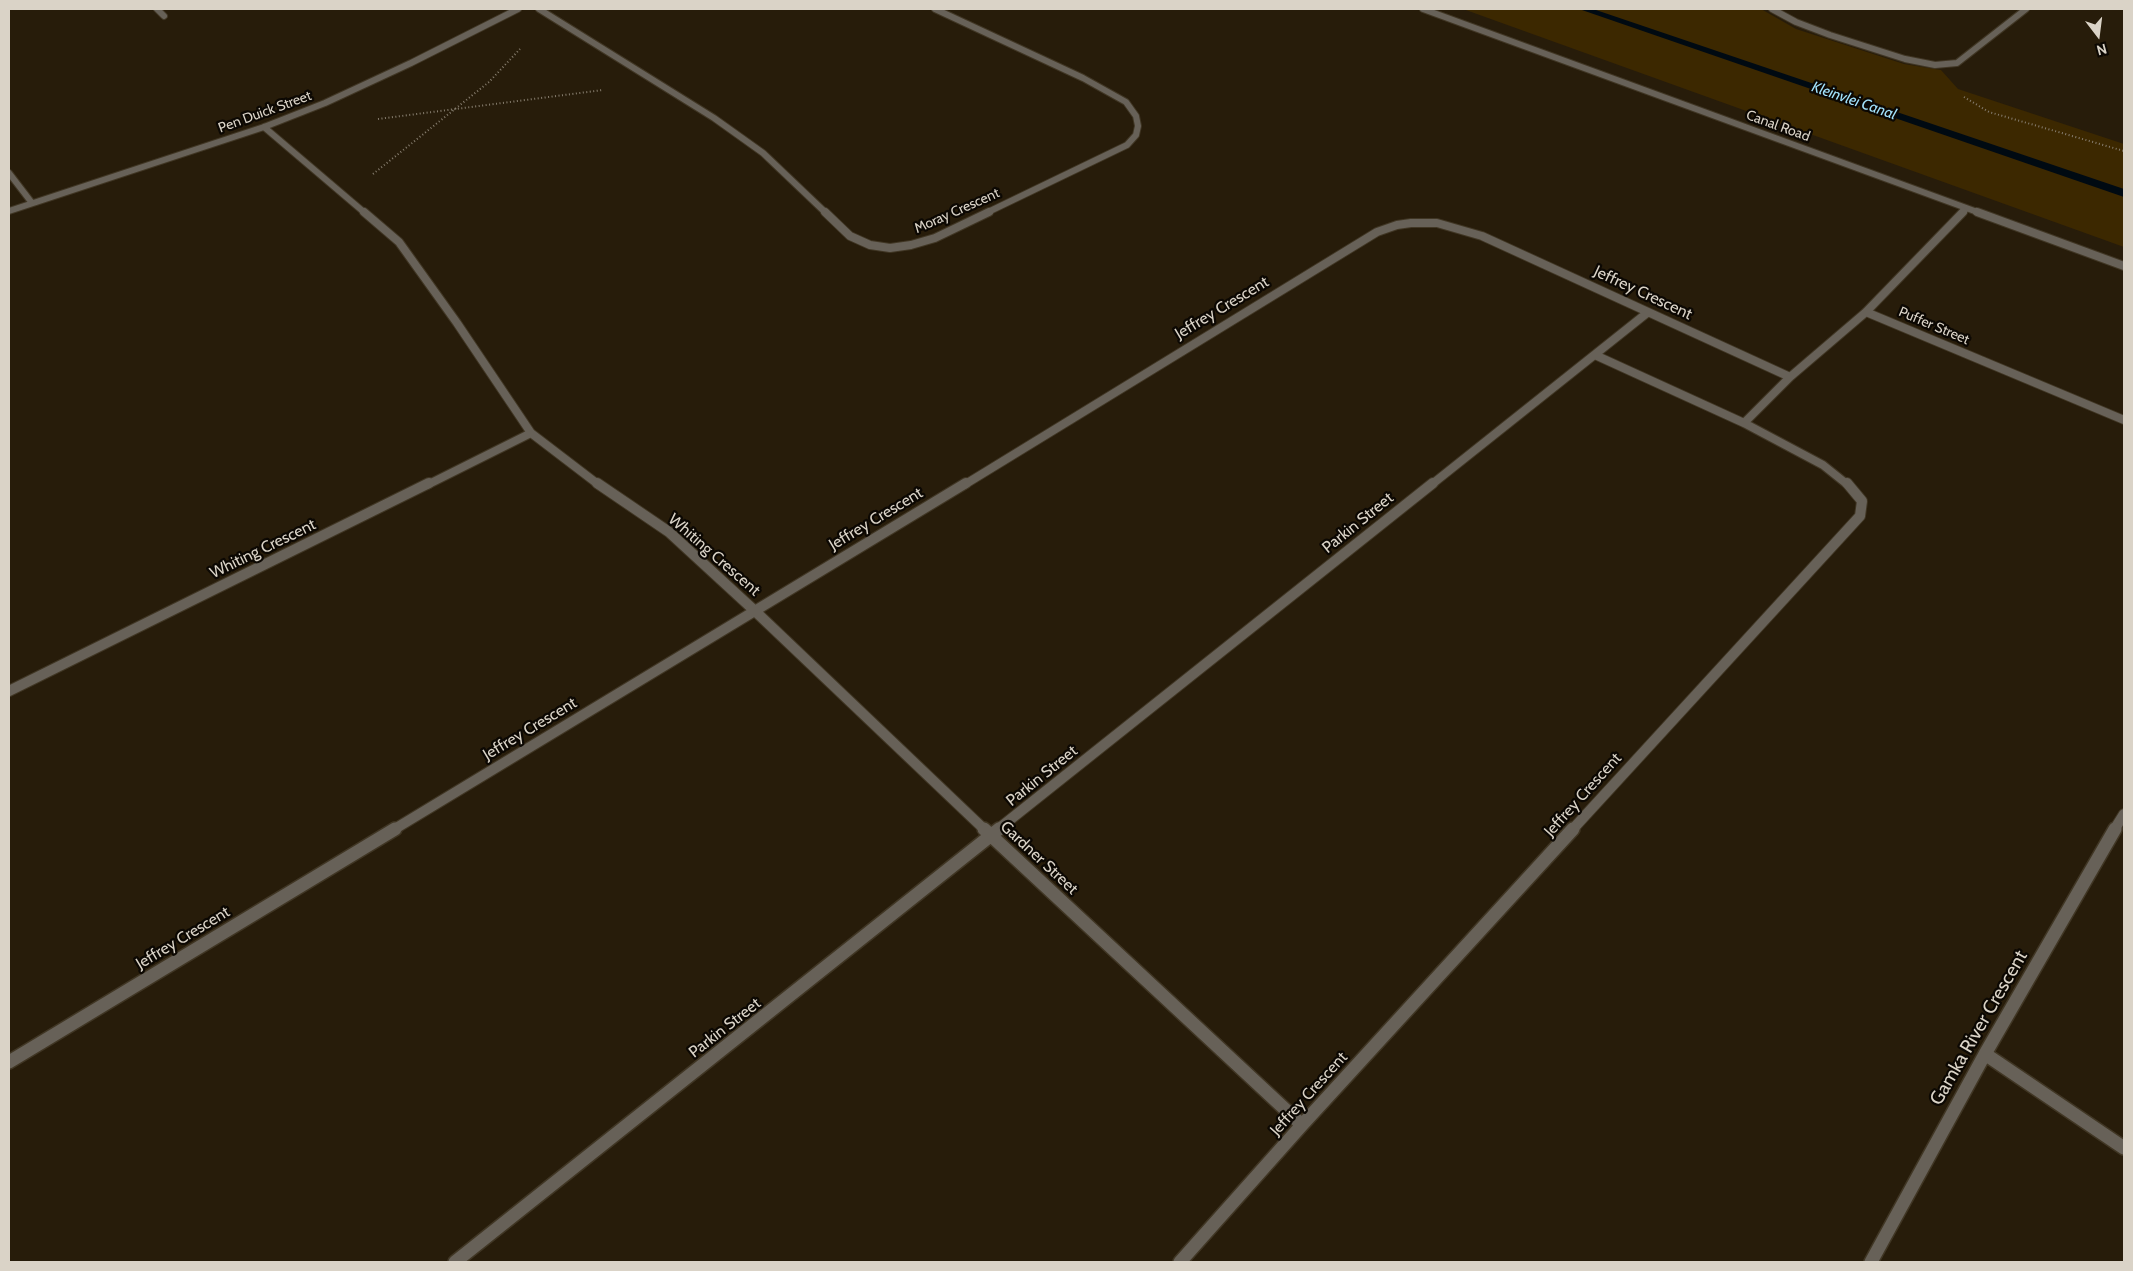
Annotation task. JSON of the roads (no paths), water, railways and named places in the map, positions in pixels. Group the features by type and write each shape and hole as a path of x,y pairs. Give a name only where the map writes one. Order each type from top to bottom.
{"street":[{"path":"157,9 164,16"},
{"name":"Pen Duick Street","path":"9,211 264,127 325,103 411,63 518,9"},
{"name":"Moray Crescent","path":"539,9 652,78 714,118 763,153 850,236 870,244 890,248 911,245 935,238 1127,145 1136,135 1138,126 1136,116 1126,102 1082,78 934,9"},
{"name":"Canal Road","path":"1422,9 2124,266"},
{"path":"1772,9 1796,22 1830,35 1905,59 1935,66 1957,62 2026,9"},
{"name":"Whiting Crescent","path":"264,127 399,242 457,323 530,433 601,486 669,532 756,612"},
{"path":"9,173 32,204"},
{"name":"Puffer Street","path":"1966,209 1866,312 2124,420"},
{"name":"Jeffrey Crescent","path":"9,1062 756,612 1369,237 1397,225 1437,223 1482,236 1790,377"},
{"path":"1744,423 1790,377 1866,312"},
{"name":"Parkin Street","path":"455,1262 992,837 1647,313"},
{"name":"Jeffrey Crescent","path":"1180,1262 1302,1125 1860,516 1862,501 1849,485 1823,465 1744,423 1596,355"},
{"name":"Whiting Crescent","path":"9,691 530,433"},
{"name":"Gardner Street","path":"756,612 992,837 1302,1125"},
{"name":"Gamka River Crescent","path":"1871,1262 1985,1054 2124,814"},
{"path":"1985,1054 2124,1148"}],"waterway":[{"name":"Kleinvlei Canal","path":"1584,9 2124,193"}]}
